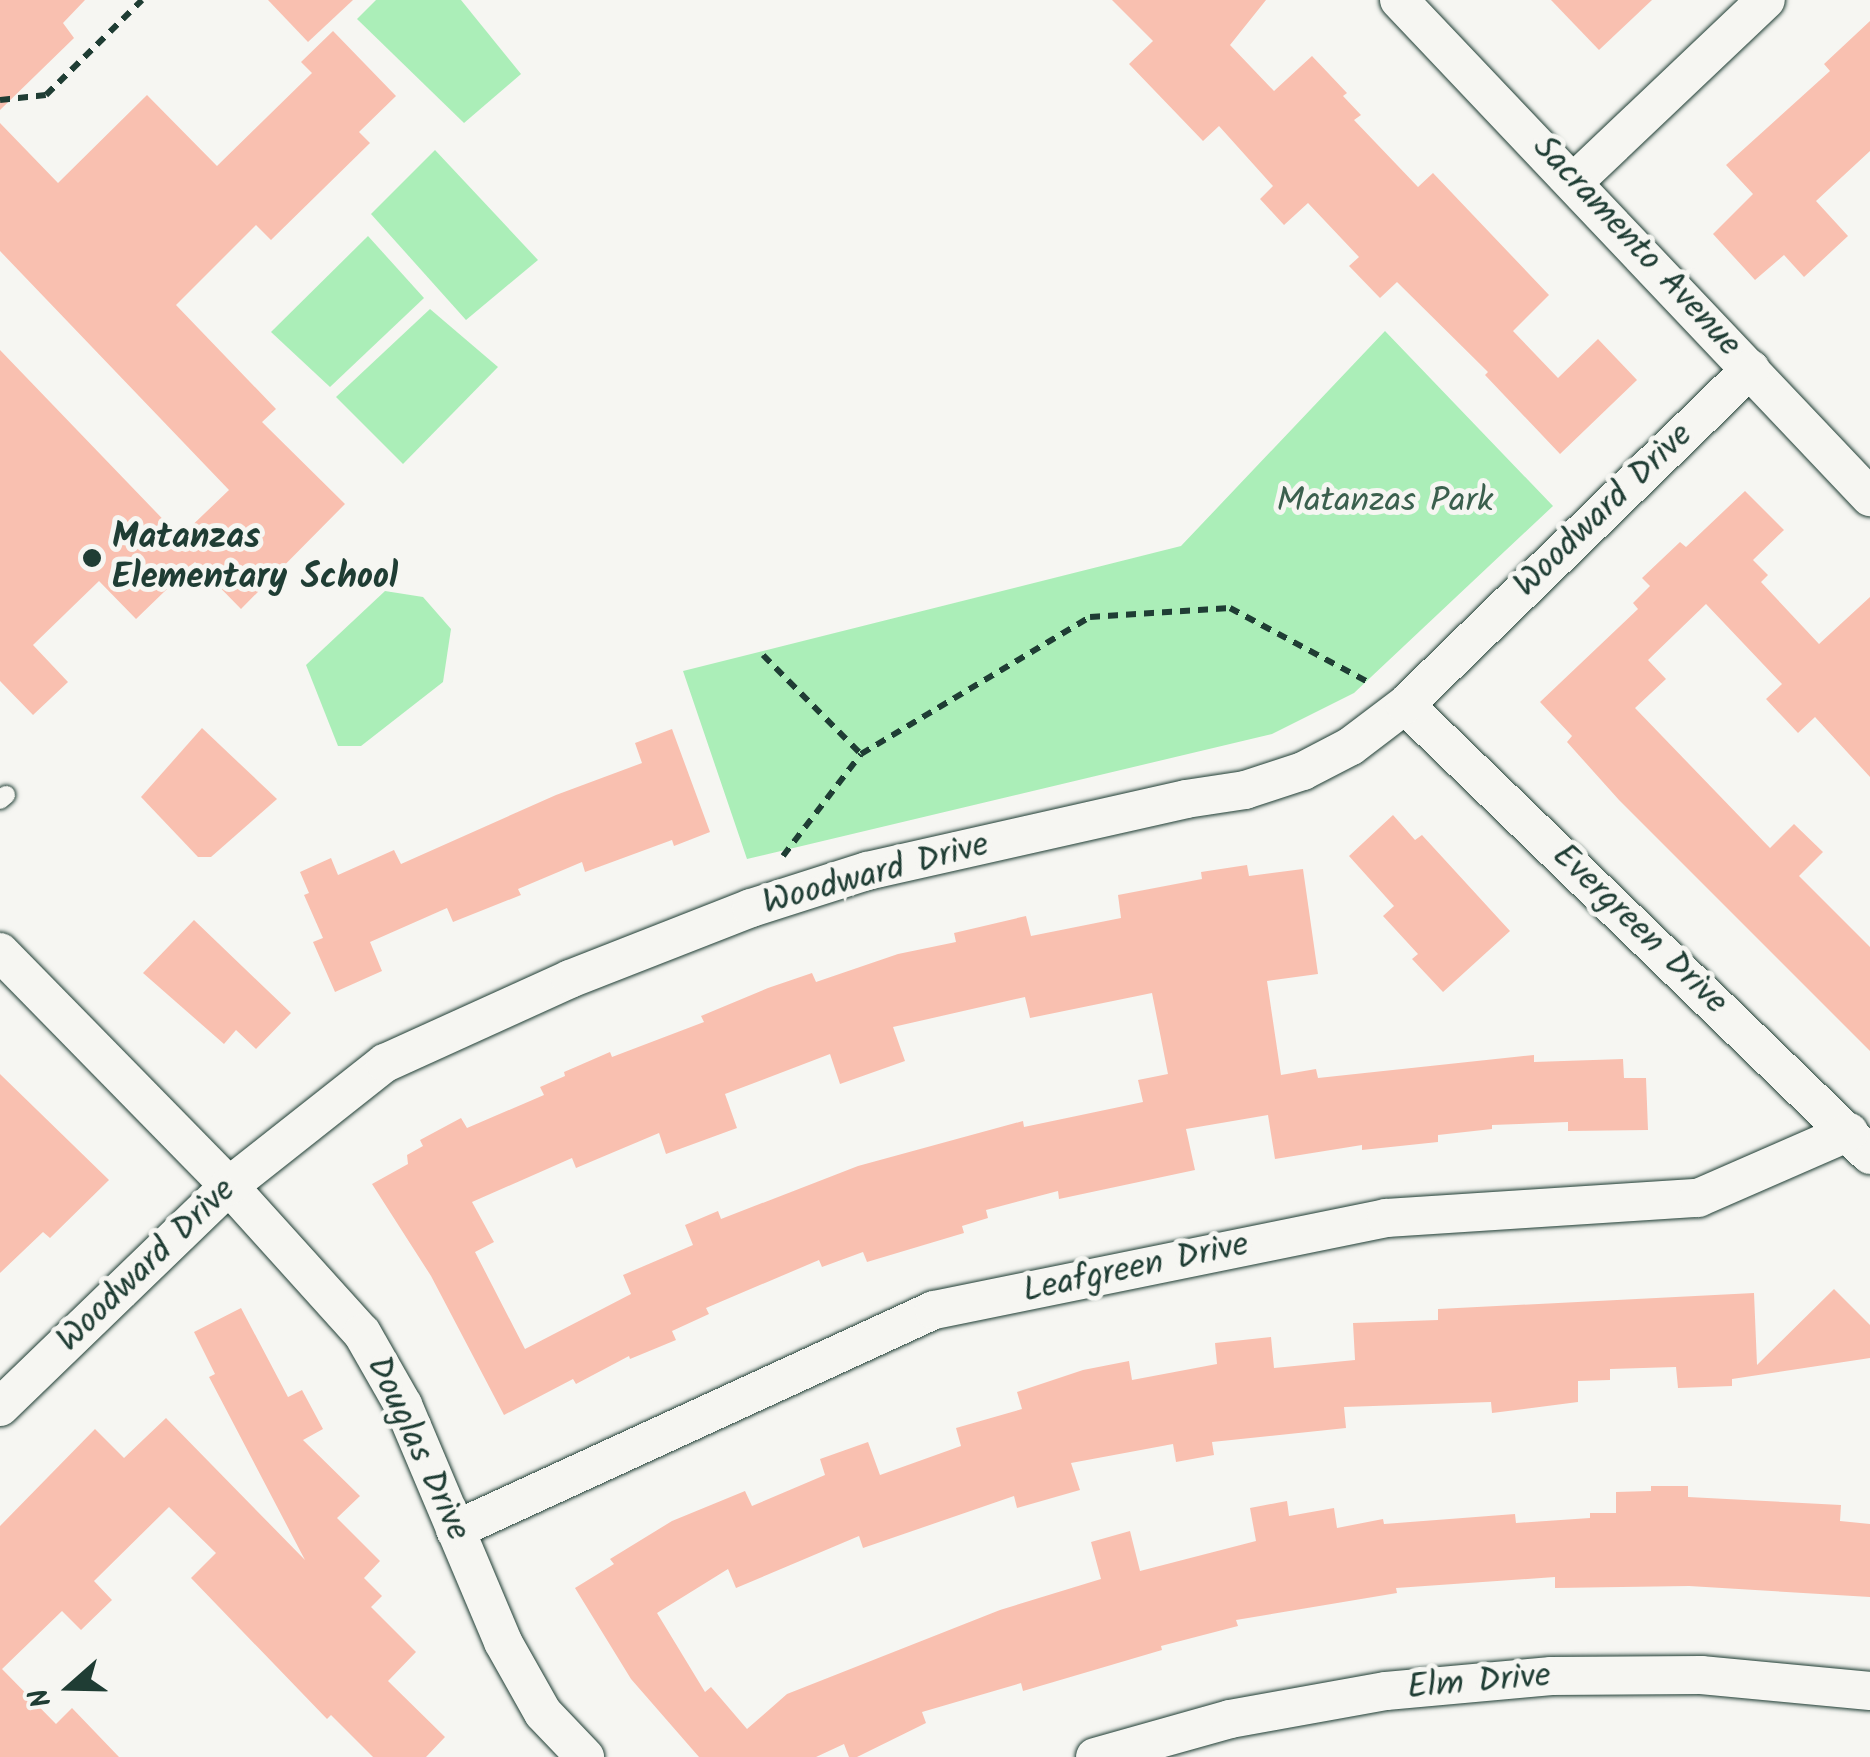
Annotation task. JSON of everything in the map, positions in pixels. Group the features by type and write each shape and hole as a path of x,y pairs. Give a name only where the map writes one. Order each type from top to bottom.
{"street":[{"name":"Sacramento Avenue","path":"1399,0 1575,181 1870,497"},
{"path":"1575,181 1766,0"},
{"name":"Woodward Drive","path":"0,1408 228,1186 385,1063 570,980 751,908 867,871 1260,786 1303,771 1351,746 1406,706 1751,368"},
{"name":"Evergreen Drive","path":"1406,706 1860,1144"},
{"name":"Douglas Drive","path":"0,952 228,1186 362,1333 403,1405 502,1642 543,1713 586,1757"},
{"name":"Leafgreen Drive","path":"455,1530 934,1310 1386,1218 1698,1198 1860,1144"},
{"name":"Elm Drive","path":"1096,1757 1230,1719 1386,1690 1550,1676 1700,1674 1870,1691"}],"path":[{"path":"0,100 46,96 142,0"},
{"path":"779,860 862,754 1090,617 1230,608 1406,706"},
{"path":"764,656 862,754"}],"green space":[{"path":"376,0 461,0 521,74 464,123 357,19"},
{"path":"435,150 538,260 466,320 371,214"},
{"path":"368,236 424,298 330,387 271,332"},
{"path":"430,309 498,367 403,464 336,397"},
{"name":"Matanzas Park","path":"1385,331 1553,506 1354,693 1272,734 747,859 683,671 1181,546"},
{"path":"385,591 423,597 451,629 443,682 361,746 338,746 306,665"}],"building":[{"path":"0,0 85,0 63,23 74,38 0,110"},
{"path":"268,0 353,0 308,42"},
{"path":"1112,0 1266,0 1230,45 1274,91 1312,56 1347,93 1343,96 1361,115 1354,120 1418,187 1433,173 1549,295 1513,331 1558,378 1598,339 1637,380 1560,454 1485,375 1488,372 1397,282 1380,298 1349,266 1359,257 1308,203 1284,225 1260,199 1273,186 1219,126 1203,141 1129,64 1153,41"},
{"path":"1551,0 1652,0 1599,50"},
{"path":"1870,21 1870,151 1816,201 1848,236 1804,277 1784,255 1755,280 1713,234 1753,194 1726,165 1830,71 1824,64"},
{"path":"333,31 396,96 359,132 370,143 271,240 256,225 176,305 276,409 262,422 345,504 241,609 195,562 136,619 99,581 33,645 68,682 33,715 0,681 0,350 180,537 229,490 0,251 0,123 58,183 147,95 217,166 312,73 301,62"},
{"path":"1745,491 1784,530 1753,560 1768,575 1761,582 1819,644 1870,597 1870,777 1815,717 1798,733 1766,699 1782,684 1706,604 1648,660 1666,679 1635,708 1770,848 1794,824 1823,852 1799,876 1870,947 1870,1051 1619,800 1567,742 1572,736 1540,702 1638,609 1633,603 1650,586 1642,578 1680,542 1686,547"},
{"path":"202,728 277,799 211,857 198,857 141,797"},
{"path":"672,729 710,832 674,846 672,840 585,872 582,862 518,889 521,895 453,922 447,908 370,942 382,971 335,992 313,942 323,938 304,895 309,893 300,872 331,858 338,875 394,850 401,864 556,795 642,763 635,743"},
{"path":"1393,815 1415,840 1422,835 1510,931 1443,992 1412,959 1418,954 1383,916 1394,906 1349,856"},
{"path":"1247,865 1249,876 1303,869 1318,974 1267,981 1281,1075 1316,1069 1318,1078 1534,1055 1534,1062 1623,1059 1624,1078 1646,1078 1648,1130 1568,1131 1568,1122 1492,1125 1492,1129 1438,1135 1438,1142 1362,1150 1362,1145 1275,1159 1268,1115 1186,1129 1195,1170 1059,1199 1058,1191 986,1210 988,1218 962,1226 964,1233 867,1262 863,1252 822,1267 819,1260 706,1308 709,1314 672,1331 676,1340 630,1359 629,1356 576,1384 573,1379 504,1415 431,1276 372,1184 408,1164 407,1155 423,1146 420,1140 461,1118 467,1128 544,1095 540,1087 565,1076 564,1072 610,1052 612,1057 704,1022 701,1016 768,988 812,973 816,982 898,954 956,942 954,933 1026,916 1031,936 1121,918 1118,895 1202,879 1201,872","holes":["1152,993 1168,1074 1138,1080 1143,1102 1024,1127 1023,1121 858,1166 721,1219 718,1211 685,1225 693,1245 623,1275 631,1294 525,1349 475,1252 494,1242 472,1202 572,1158 576,1168 659,1133 666,1154 737,1128 725,1094 830,1054 840,1084 905,1061 893,1027 1025,997 1030,1018"]},
{"path":"194,920 291,1013 256,1049 236,1030 224,1044 143,973"},
{"path":"0,1074 109,1180 50,1238 43,1232 0,1273"},
{"path":"1834,1289 1870,1325 1870,1358 1732,1379 1732,1386 1678,1388 1676,1367 1610,1369 1610,1380 1578,1381 1578,1402 1492,1413 1491,1402 1344,1407 1346,1428 1212,1442 1214,1455 1176,1462 1173,1444 1071,1463 1080,1490 1017,1508 1014,1496 863,1548 859,1536 736,1588 728,1569 657,1613 705,1692 711,1687 747,1729 787,1694 1000,1610 1101,1579 1091,1542 1130,1531 1140,1571 1256,1541 1250,1508 1287,1501 1289,1516 1334,1508 1337,1528 1383,1519 1384,1524 1515,1514 1516,1523 1590,1518 1590,1513 1616,1513 1616,1492 1651,1491 1651,1486 1688,1486 1688,1497 1841,1505 1840,1521 1870,1524 1870,1597 1689,1586 1555,1588 1555,1577 1396,1588 1397,1593 1236,1620 1238,1626 1161,1646 1162,1650 1023,1691 1021,1683 922,1712 926,1723 857,1757 849,1757 844,1744 816,1757 699,1757 631,1679 575,1588 614,1564 610,1559 672,1521 745,1491 752,1506 825,1475 820,1459 868,1442 880,1475 961,1446 956,1428 1022,1409 1017,1392 1083,1370 1129,1361 1132,1380 1217,1364 1215,1343 1271,1337 1274,1368 1355,1360 1353,1323 1438,1320 1438,1309 1754,1293 1757,1365"},
{"path":"241,1308 288,1397 302,1390 323,1429 303,1440 360,1496 337,1518 380,1561 364,1578 382,1596 371,1607 416,1652 388,1681 445,1737 426,1757 373,1757 331,1715 327,1719 191,1578 216,1553 169,1507 94,1581 112,1600 81,1630 62,1611 2,1669 56,1724 72,1708 119,1757 0,1757 0,1526 95,1429 124,1458 166,1418 305,1560 209,1377 215,1374 194,1332"}],"place":[{"name":"Matanzas Elementary School","path":"92,558"}]}
